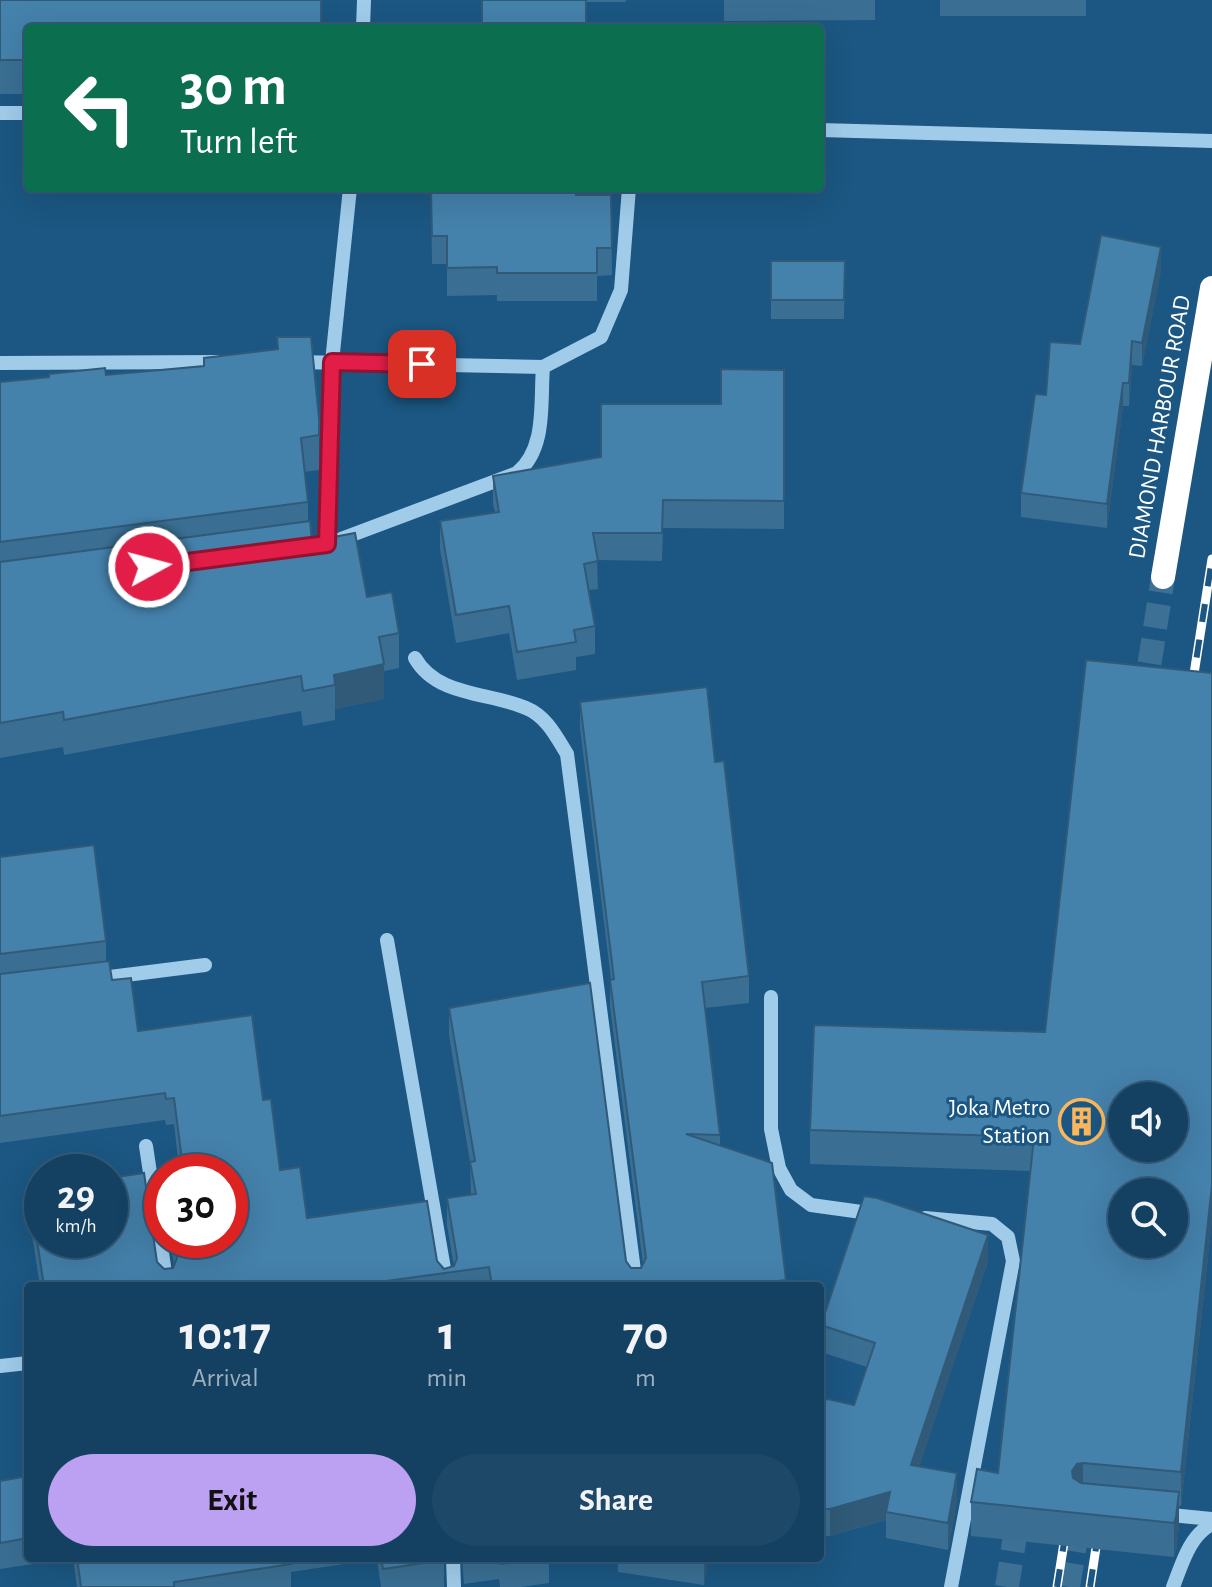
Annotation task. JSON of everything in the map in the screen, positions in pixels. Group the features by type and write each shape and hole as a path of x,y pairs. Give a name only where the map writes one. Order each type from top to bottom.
{"highway":[{"name":"DIAMOND HARBOUR ROAD","path":"1163,577 1212,288"}],"street":[{"path":"363,24 364,0"},
{"path":"0,113 24,113"},
{"path":"824,130 1212,141"},
{"path":"327,544 332,362 350,192"},
{"path":"284,362 543,367 601,337 621,290 629,192"},
{"path":"0,363 237,362"},
{"path":"312,546 327,544 517,473 529,463 537,447 543,367"},
{"path":"415,658 428,676 453,688 528,708 551,727 567,754 635,1282"},
{"path":"387,940 446,1282"},
{"path":"79,981 205,965"},
{"path":"771,997 771,1129 779,1168 791,1190 811,1205 992,1224 1008,1237 1013,1261 951,1587"},
{"path":"146,1146 166,1282"},
{"path":"0,1366 24,1363"},
{"path":"1140,1512 1212,1522"},
{"path":"1173,1587 1190,1546 1212,1522"},
{"path":"453,1562 454,1587"}],"building":[{"path":"0,0 321,0 321,24 24,24 24,60 0,60"},
{"path":"482,0 586,0 586,24 482,24"},
{"path":"431,192 576,192 576,195 611,195 612,248 597,248 597,273 497,273 497,267 447,268 447,236 432,236"},
{"path":"1101,235 1161,247 1142,343 1132,341 1129,383 1123,383 1107,504 1021,493 1035,394 1046,395 1050,342 1080,344"},
{"path":"771,261 845,261 844,300 771,300"},
{"path":"277,337 311,337 319,435 301,438 308,502 0,542 0,382 105,368 106,375 204,366 204,358 278,349"},
{"path":"721,369 784,370 784,501 663,500 662,533 593,533 598,561 584,564 595,626 574,630 576,642 517,652 509,606 456,615 440,521 499,512 493,476 601,457 601,404 721,404"},
{"path":"310,521 312,541 355,533 367,597 392,592 399,633 379,637 384,664 334,675 335,685 303,691 301,676 64,720 63,712 0,723 0,562"},
{"name":"Joka Metro Station","path":"1086,660 1212,673 1212,1185 1181,1472 1083,1463 1077,1464 1072,1471 1073,1478 1081,1483 1179,1492 1174,1523 971,1502 977,1469 998,1473 1034,1137 810,1130 814,1025 1045,1032"},
{"path":"707,687 715,762 724,761 749,976 702,982 720,1135 686,1134 772,1163 786,1280 491,1282 489,1267 379,1282 43,1282 40,1258 128,1258 128,1175 144,1173 144,1258 156,1258 164,1269 173,1268 177,1258 248,1258 248,1154 181,1154 174,1098 166,1099 165,1093 0,1116 0,974 109,961 112,980 131,978 138,1031 252,1015 263,1100 271,1099 280,1170 300,1167 307,1218 427,1201 437,1261 444,1269 454,1266 457,1258 447,1198 476,1194 470,1162 475,1161 449,1008 590,983 626,1261 631,1268 641,1268 646,1258 610,980 614,979 580,702"},
{"path":"94,845 106,941 0,954 0,857"},
{"path":"864,1196 988,1235 911,1465 957,1473 948,1523 886,1512 890,1492 824,1509 824,1400 854,1405 875,1343 824,1326 824,1316"},
{"path":"24,1477 24,1539 0,1543 0,1481"},
{"path":"78,1562 291,1564 174,1582 174,1587 81,1587"},
{"path":"382,1562 430,1562 383,1569"}],"tunnel":[{"path":"1144,699 1163,577"},
{"path":"1007,1587 1019,1510"},
{"path":"1068,1587 1080,1514"}],"railway":[{"path":"1191,693 1212,559"},
{"path":"1057,1587 1067,1524"},
{"path":"1090,1587 1099,1528"}],"place":[{"name":"Joka Metro Station","path":"1081,1122"}],"route":[{"path":"149,567 327,544 332,362 422,364"}]}
